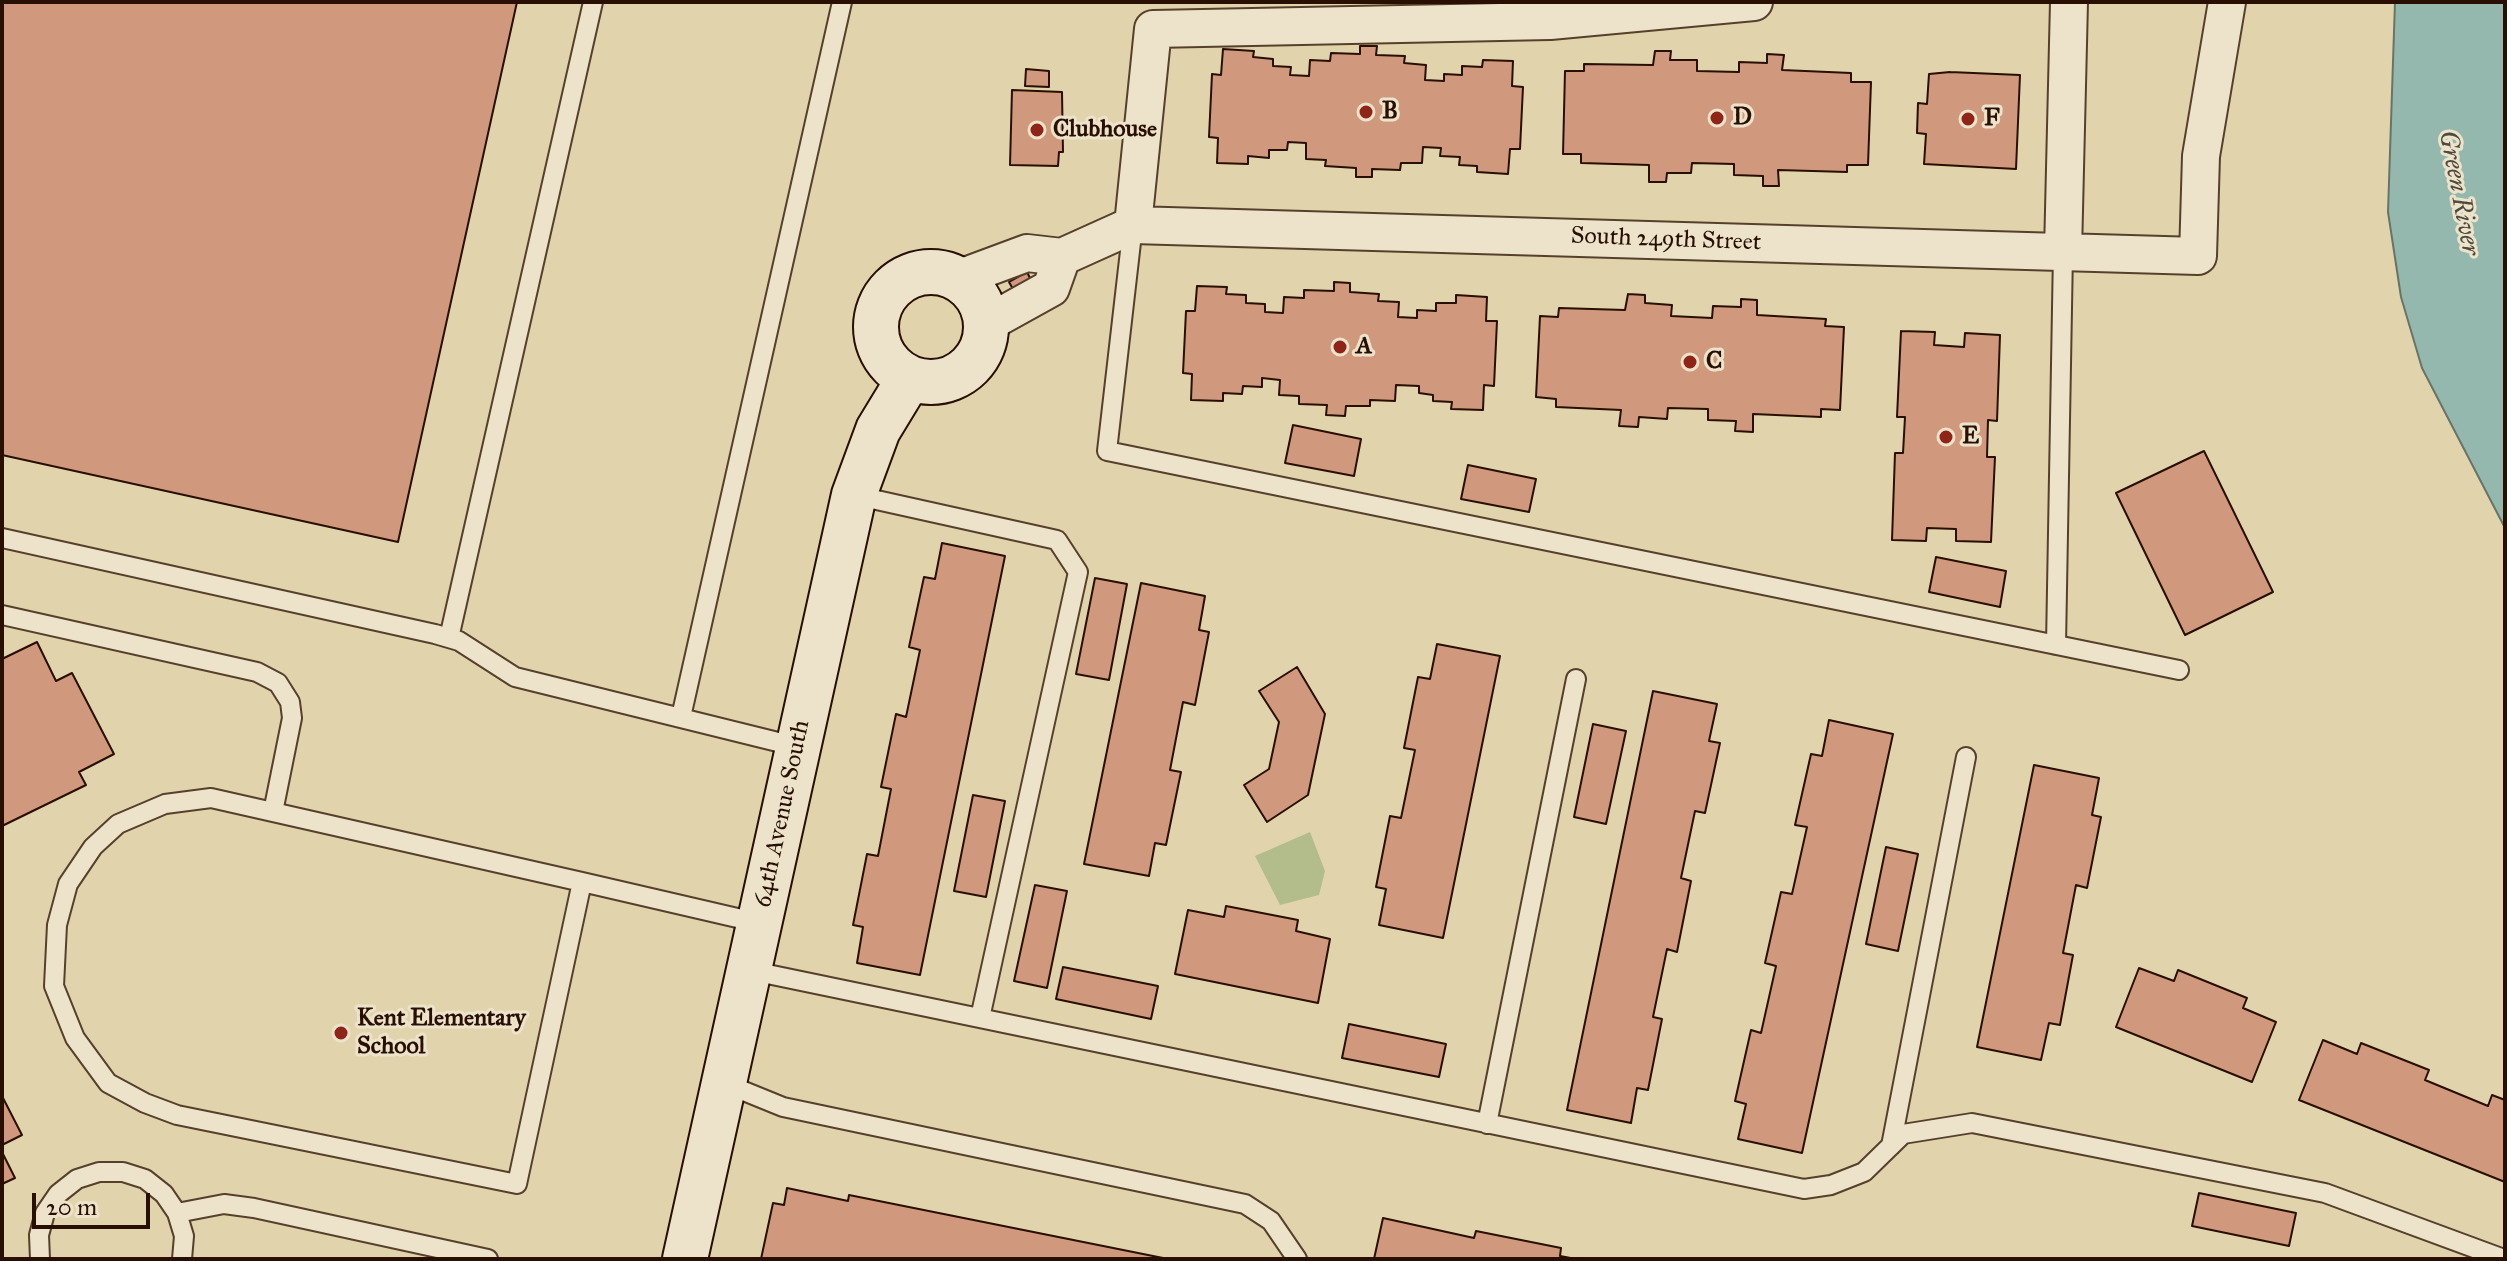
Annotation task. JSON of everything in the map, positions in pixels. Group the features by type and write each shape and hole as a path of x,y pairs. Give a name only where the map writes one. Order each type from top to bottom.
{"street":[{"path":"957,279 1027,253 1062,257 1133,225 1153,29 1550,21 1754,2"},
{"path":"2063,252 2069,2"},
{"name":"South 249th Street","path":"1133,225 2198,256 2201,156 2227,2"},
{"path":"986,324 1051,288 1062,257"},
{"path":"939,272 957,279 971,290 982,305 986,324 980,351 963,373 946,381 927,383 909,379 894,369 876,339 875,321 880,304 897,284 921,273 939,272"},
{"name":"64th Avenue South","path":"685,1259 854,495 878,430 909,379"}],"lane":[{"path":"449,638 593,2"},
{"path":"681,717 842,2"},
{"path":"1133,225 1107,451 2179,670"},
{"path":"2056,645 2063,252"},
{"path":"854,495 1057,540 1078,572 980,1018"},
{"path":"2,538 449,638 515,677 798,747"},
{"path":"2,615 257,672 278,683 290,702 292,718 273,812"},
{"path":"1487,1124 1576,679"},
{"path":"1891,1146 1966,757"},
{"path":"582,882 517,1184 177,1115 145,1103 108,1083 75,1038 54,986 57,925 68,884 93,847 118,824 165,804 211,798 582,882 759,923"},
{"path":"748,970 1804,1189 1831,1185 1864,1172 1903,1134 1972,1123 2325,1193 2504,1259"},
{"path":"723,1083 783,1107 1245,1204 1271,1221 1297,1259"},
{"path":"40,1259 39,1235 45,1213 58,1194 77,1179 99,1172 123,1172 145,1179 164,1194 177,1213 184,1236 182,1259"},
{"path":"177,1213 224,1204 254,1208 488,1259"}],"green space":[{"path":"1310,832 1325,871 1319,895 1280,905 1255,856"}],"water":[{"name":"Green River","path":"2395,2 2505,2 2505,528 2422,368 2401,297 2388,212"}],"building":[{"path":"2,2 517,2 398,542 2,455"},
{"path":"1417,2 1494,2 1494,8 1417,5"},
{"name":"B","path":"1360,46 1377,46 1376,55 1405,56 1404,63 1426,65 1425,80 1444,81 1444,74 1462,75 1462,66 1482,67 1483,60 1513,61 1512,86 1523,87 1520,149 1510,149 1508,174 1477,172 1477,166 1459,165 1460,157 1440,156 1441,148 1423,147 1422,163 1401,163 1400,170 1372,169 1372,177 1356,177 1356,168 1325,166 1326,160 1306,159 1306,143 1288,142 1287,150 1269,150 1269,158 1248,156 1248,164 1217,163 1218,138 1209,137 1212,74 1221,75 1223,49 1254,51 1253,57 1273,59 1273,66 1291,67 1290,75 1309,76 1310,60 1330,61 1331,53 1360,54"},
{"name":"D","path":"1655,51 1671,51 1670,60 1697,60 1697,71 1739,72 1739,62 1767,63 1767,54 1784,55 1782,70 1851,73 1851,82 1871,82 1868,165 1847,165 1847,172 1778,170 1779,186 1763,186 1763,176 1734,175 1734,164 1692,163 1691,173 1667,173 1666,182 1649,182 1649,165 1581,163 1581,154 1563,154 1565,71 1584,71 1584,64 1653,65"},
{"path":"1026,69 1049,71 1049,87 1025,86"},
{"name":"F","path":"1929,74 2020,75 2016,169 1924,164 1926,134 1917,133 1918,103 1927,104"},
{"name":"Clubhouse","path":"1012,90 1062,92 1063,152 1059,152 1058,166 1010,165"},
{"path":"1027,272 1032,282 1014,291 1009,282"},
{"name":"A","path":"1334,282 1350,283 1350,292 1379,294 1378,301 1399,302 1398,317 1417,318 1417,310 1436,311 1436,303 1456,303 1456,295 1487,297 1486,321 1497,321 1494,386 1484,385 1483,410 1451,409 1452,402 1433,401 1433,395 1419,393 1419,386 1396,385 1395,401 1370,400 1370,406 1346,406 1345,416 1326,415 1327,405 1299,404 1299,396 1279,395 1280,380 1262,378 1262,387 1243,386 1242,394 1223,393 1223,401 1191,400 1192,374 1183,373 1186,311 1195,311 1197,286 1227,287 1226,294 1246,295 1246,303 1265,304 1265,312 1283,313 1284,297 1304,298 1304,290 1334,291"},
{"name":"C","path":"1628,294 1645,295 1645,303 1672,305 1671,316 1712,318 1713,306 1741,307 1741,299 1757,300 1757,315 1826,319 1825,326 1844,327 1840,410 1821,409 1821,417 1753,414 1753,432 1735,431 1736,421 1708,420 1708,409 1668,408 1667,419 1639,417 1638,427 1619,426 1621,410 1556,407 1556,399 1536,397 1540,316 1558,317 1559,308 1625,310"},
{"name":"E","path":"1901,331 1935,332 1934,345 1964,347 1965,333 2000,335 1997,421 1988,420 1987,457 1995,457 1991,542 1956,541 1956,529 1927,528 1926,541 1892,540 1895,453 1903,453 1905,417 1897,417"},
{"path":"1293,425 1361,439 1354,476 1285,463"},
{"path":"2204,451 2273,592 2185,635 2116,493"},
{"path":"1468,465 1536,479 1529,512 1461,499"},
{"path":"942,543 1005,556 920,975 857,963 863,927 853,925 867,854 878,856 891,789 881,787 896,714 906,717 920,650 909,647 924,577 935,579"},
{"path":"1936,557 2006,571 2000,607 1929,592"},
{"path":"1095,578 1127,584 1109,680 1076,674"},
{"path":"1141,583 1205,596 1199,630 1209,632 1195,705 1183,702 1170,770 1181,772 1166,845 1155,843 1149,876 1084,864"},
{"path":"37,642 56,681 72,673 114,754 79,772 86,785 2,826 2,659"},
{"path":"1437,644 1500,656 1443,938 1379,925 1386,889 1376,887 1390,816 1401,818 1415,750 1404,748 1418,677 1430,679"},
{"path":"1297,667 1325,714 1308,795 1267,822 1244,785 1269,769 1279,722 1259,691"},
{"path":"1653,691 1717,704 1709,741 1720,743 1705,813 1695,811 1681,878 1691,881 1677,952 1667,949 1653,1017 1662,1019 1648,1090 1637,1088 1631,1123 1567,1110"},
{"path":"1829,720 1893,734 1802,1153 1738,1139 1746,1104 1735,1101 1751,1030 1761,1033 1776,966 1765,963 1781,892 1792,894 1807,827 1795,825 1811,754 1822,756"},
{"path":"1593,724 1626,731 1606,824 1574,817"},
{"path":"2034,765 2099,778 2092,815 2101,817 2087,888 2076,885 2063,953 2073,955 2060,1025 2049,1023 2041,1060 1977,1047"},
{"path":"973,795 1005,801 986,897 954,891"},
{"path":"1886,847 1918,854 1898,951 1866,944"},
{"path":"1035,885 1067,891 1047,988 1014,981"},
{"path":"1226,906 1298,920 1296,931 1330,939 1318,1003 1175,974 1188,910 1224,917"},
{"path":"1063,967 1158,986 1151,1019 1056,999"},
{"path":"2139,968 2174,981 2178,970 2247,998 2243,1008 2276,1022 2252,1082 2116,1027"},
{"path":"1349,1024 1446,1044 1439,1077 1342,1058"},
{"path":"2323,1040 2357,1054 2361,1043 2429,1070 2425,1080 2488,1106 2492,1095 2505,1100 2505,1182 2299,1100"},
{"path":"2,1096 22,1135 2,1145"},
{"path":"2,1152 15,1178 2,1184"},
{"path":"787,1188 848,1201 849,1195 1168,1259 761,1259 773,1203 784,1205"},
{"path":"2199,1193 2296,1213 2289,1246 2192,1226"},
{"path":"1383,1218 1474,1238 1476,1231 1561,1248 1560,1256 1576,1259 1374,1259"}],"place":[{"name":"B","path":"1366,112"},
{"name":"D","path":"1717,118"},
{"name":"F","path":"1968,119"},
{"name":"Clubhouse","path":"1037,130"},
{"name":"A","path":"1340,347"},
{"name":"C","path":"1690,362"},
{"name":"E","path":"1946,437"},
{"name":"Kent Elementary School","path":"341,1033"}]}
